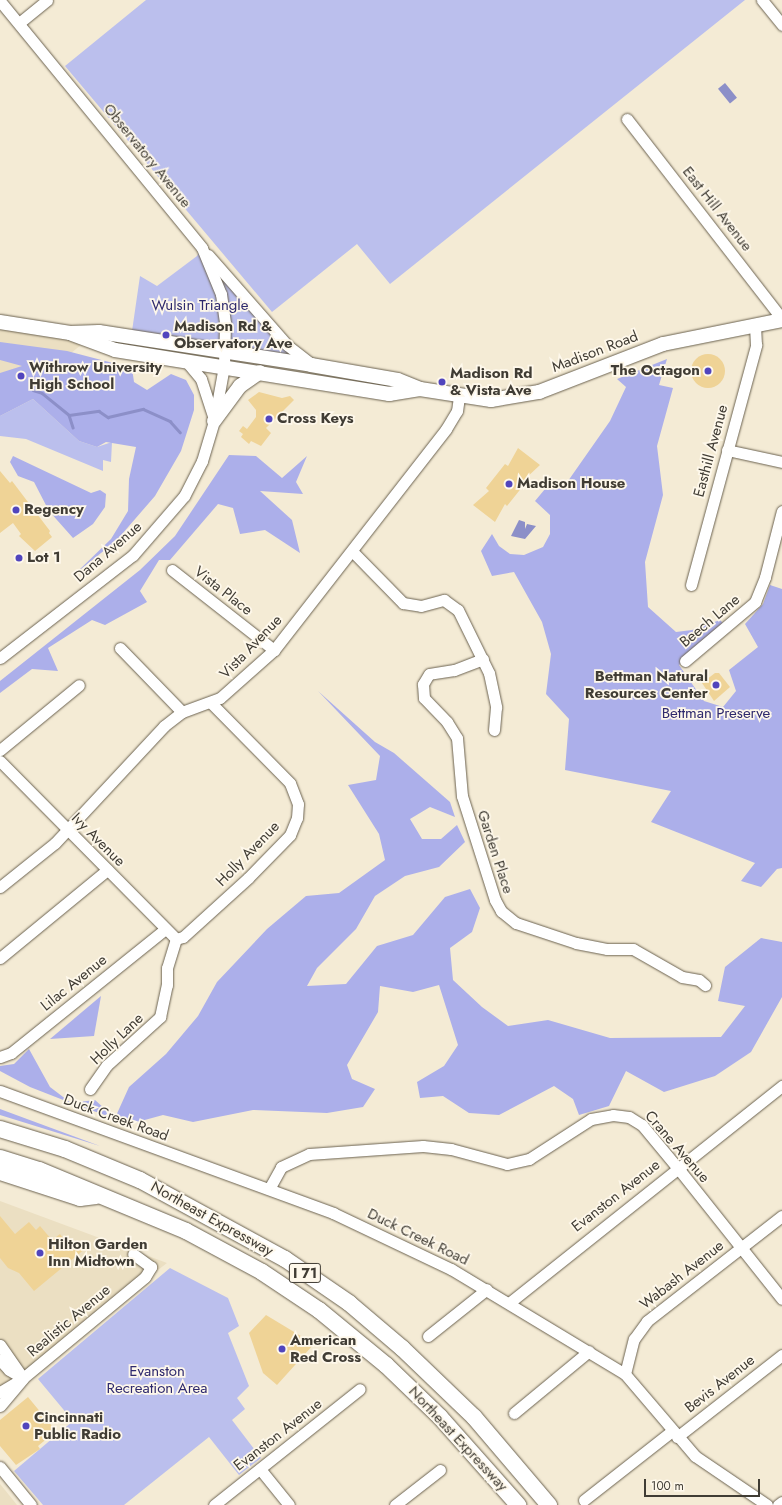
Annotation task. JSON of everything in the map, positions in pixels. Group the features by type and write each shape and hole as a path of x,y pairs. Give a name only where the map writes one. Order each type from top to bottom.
{"highway":[{"name":"Northeast Expressway","path":"0,1129 66,1149 140,1180 285,1259 348,1303 402,1348 474,1417 549,1505"},
{"name":"Northeast Expressway","path":"0,1158 39,1170 186,1231 262,1272 318,1310 386,1365 440,1417 518,1505"},
{"path":"0,1172 80,1198 104,1196"}],"main road":[{"name":"Madison Road","path":"0,322 70,333 99,332 338,369 398,380 420,389 459,397 491,400 527,396 663,344 782,320"},
{"name":"Madison Road","path":"70,333 108,348 390,394 420,389"},
{"path":"224,366 231,362 290,370 338,369"},
{"path":"214,421 240,386 260,372"}],"street":[{"path":"19,24 47,0"},
{"path":"762,0 782,25"},
{"name":"Observatory Avenue","path":"0,1 202,248 224,303 224,351"},
{"name":"East Hill Avenue","path":"627,119 782,320"},
{"path":"202,248 287,345 311,365"},
{"name":"Easthill Avenue","path":"691,585 756,345 755,325"},
{"name":"Dana Avenue","path":"0,658 133,555 168,518 193,480 214,421 224,366 224,351"},
{"path":"186,361 209,396 214,421"},
{"name":"Vista Avenue","path":"0,887 67,831 144,744 182,712 211,704 246,678 274,650 450,423 457,410 459,397"},
{"path":"727,450 782,462"},
{"name":"Beech Lane","path":"685,661 755,602 765,577 782,511"},
{"path":"352,551 403,603 417,606 444,600 450,602 470,631 483,659 494,692 494,730"},
{"name":"Vista Place","path":"172,570 274,650"},
{"path":"120,648 182,712"},
{"name":"Garden Place","path":"483,659 454,670 429,674 423,684 424,698 447,722 457,738 462,796 494,900 501,911 516,923 576,943 607,949 633,949 682,977 699,980 705,985"},
{"path":"0,750 79,685"},
{"name":"Holly Avenue","path":"176,939 183,937 248,878 290,835 297,818 298,804 290,783 211,704"},
{"name":"Ivy Avenue","path":"0,761 67,831 176,939"},
{"path":"0,958 107,870"},
{"name":"Lilac Avenue","path":"0,1057 12,1053 165,929"},
{"name":"Holly Lane","path":"90,1089 107,1065 160,1017 167,985 167,968 176,939"},
{"name":"Evanston Avenue","path":"509,1303 677,1167 782,1086"},
{"name":"Duck Creek Road","path":"0,1091 269,1189 390,1238 487,1289 625,1374 674,1434 701,1461 766,1505"},
{"name":"Crane Avenue","path":"269,1189 281,1167 309,1154 423,1146 451,1149 496,1164 518,1163 584,1122 613,1115 636,1120 677,1167 782,1299"},
{"name":"Wabash Avenue","path":"625,1374 634,1339 640,1329 782,1216"},
{"name":"Realistic Avenue","path":"0,1392 23,1378 145,1276 151,1267 134,1254"},
{"path":"428,1336 487,1289"},
{"path":"0,1346 23,1378"},
{"path":"514,1413 589,1351"},
{"name":"Bevis Avenue","path":"584,1500 782,1354"},
{"path":"0,1360 9,1370 23,1378"},
{"name":"Realistic Avenue","path":"0,1406 23,1378"},
{"name":"Evanston Avenue","path":"214,1505 360,1389"},
{"path":"0,1467 31,1505"},
{"path":"260,1469 289,1505"},
{"path":"395,1505 440,1470"},
{"path":"778,1505 782,1502"}],"shaded area":[{"path":"725,83 737,98 730,103 718,89"},
{"name":"Withrow University High School","path":"0,322 86,341 0,410"},
{"path":"519,520 525,522 525,529 527,524 536,526 525,539 511,536"},
{"path":"0,1201 167,1263 0,1392"},
{"path":"0,1484 5,1490 17,1505 0,1505"}],"green space":[{"path":"146,0 745,0 390,284 357,244 272,312 65,66"},
{"name":"Wulsin Triangle","path":"202,248 311,365 131,338 140,276 157,286 197,256"},
{"path":"0,342 67,351 132,368 134,382 147,390 171,374 186,380 194,395 194,410 181,451 155,496 116,541 76,573 111,539 128,511 129,479 136,447 106,442 97,447 79,441 33,399 0,416 0,373 22,366 0,360"},
{"name":"Bettman Preserve","path":"667,359 659,385 673,388 657,446 663,495 645,562 648,607 676,632 692,630 720,620 725,625 679,665 704,701 723,707 736,691 729,670 758,647 745,624 763,604 770,585 782,589 782,868 777,869 761,887 741,881 755,863 651,822 671,791 565,770 569,719 546,694 551,654 542,622 514,572 492,576 481,551 492,534 499,546 510,554 524,555 543,547 550,534 550,515 535,501 550,483 568,481 610,421 626,387 617,379"},
{"path":"33,399 79,441 97,447 112,442 111,462 103,460 103,471 26,439 0,436 0,416"},
{"path":"229,455 256,456 282,478 307,456 296,482 303,494 260,491 292,520 300,553 265,530 240,534 233,508 218,504 170,560 159,560 140,591 147,602 105,625 92,620 48,648 58,671 32,669 0,693 0,681 140,570 175,536"},
{"path":"13,456 91,493 100,490 106,494 105,507 93,524 73,538 49,511 34,482 18,476 10,462"},
{"path":"318,691 375,742 394,753 450,802 455,817 430,807 410,819 422,839 441,839 457,825 465,842 439,867 405,876 375,896 356,929 317,968 307,986 346,984 377,946 413,935 445,897 470,889 480,908 472,932 450,948 453,980 482,1007 508,1026 548,1020 610,1038 721,1037 745,1006 718,1001 725,967 761,938 782,942 782,997 751,1052 715,1076 664,1092 626,1071 609,1106 579,1115 573,1099 554,1086 499,1115 469,1113 443,1096 420,1098 417,1082 444,1066 458,1045 439,985 413,992 380,986 378,1012 347,1065 352,1079 375,1089 363,1107 327,1113 253,1110 193,1122 163,1115 130,1124 71,1103 95,1100 115,1118 129,1087 166,1054 198,1016 217,982 267,929 306,896 339,893 385,860 379,834 348,785 376,780 380,756"},
{"path":"101,996 94,1036 50,1039"},
{"path":"29,1049 50,1087 71,1103 30,1087 0,1071 0,1066 14,1064"},
{"path":"0,1109 100,1146 0,1115"},
{"name":"Evanston Recreation Area","path":"170,1268 228,1298 239,1326 228,1333 249,1386 237,1398 245,1409 232,1420 261,1458 239,1475 209,1437 124,1505 43,1505 14,1471 73,1421 38,1379"}],"building":[{"name":"The Octagon","path":"705,354 711,354 715,355 722,361 725,371 724,378 718,385 711,388 705,388 701,387 694,381 691,374 691,368 692,364 698,357"},
{"name":"Cross Keys","path":"259,392 282,398 290,396 294,400 266,428 271,433 261,446 251,441 249,444 241,437 243,434 239,431 243,426 247,429 256,417 256,410 248,400"},
{"name":"Madison House","path":"518,448 540,465 525,479 527,481 507,506 505,504 495,522 473,505 489,491 486,488 505,464 508,466"},
{"name":"Regency","path":"0,471 10,483 12,481 50,531 49,533 52,537 35,551 19,536 21,534 13,523 0,533"},
{"name":"Bettman Natural Resources Center","path":"715,673 719,673 730,687 714,701 702,683"},
{"name":"Hilton Garden Inn Midtown","path":"0,1216 15,1234 29,1222 36,1230 40,1226 52,1240 60,1234 63,1238 66,1235 73,1243 76,1241 86,1248 34,1291 19,1273 8,1268 0,1258"},
{"name":"American Red Cross","path":"266,1315 314,1344 277,1385 263,1373 249,1333"},
{"name":"Cincinnati Public Radio","path":"28,1397 56,1431 38,1446 40,1449 16,1465 0,1446 0,1420"}],"waterway":[{"path":"33,390 42,393 69,415 99,411 108,417 143,409 170,421 180,432"},
{"path":"69,415 73,427"}],"place":[{"name":"Madison Rd & Observatory Ave","path":"166,335"},
{"name":"The Octagon","path":"708,371"},
{"name":"Withrow University High School","path":"21,376"},
{"name":"Madison Rd & Vista Ave","path":"442,382"},
{"name":"Cross Keys","path":"269,419"},
{"name":"Madison House","path":"509,484"},
{"name":"Regency","path":"16,510"},
{"name":"Lot 1","path":"19,558"},
{"name":"Bettman Natural Resources Center","path":"716,685"},
{"name":"Hilton Garden Inn Midtown","path":"40,1253"},
{"name":"American Red Cross","path":"282,1349"},
{"name":"Cincinnati Public Radio","path":"26,1426"}]}
